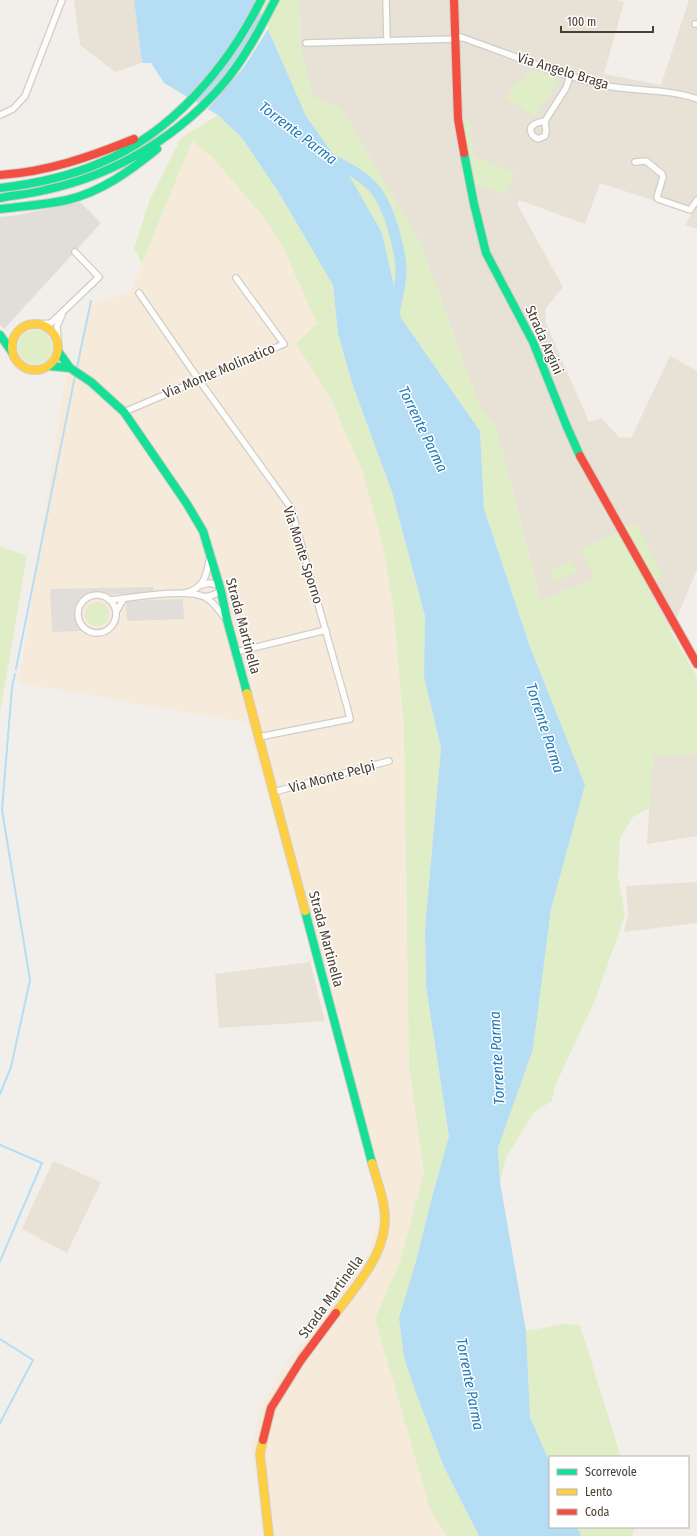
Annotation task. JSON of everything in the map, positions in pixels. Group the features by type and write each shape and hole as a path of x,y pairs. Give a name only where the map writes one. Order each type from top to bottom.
{"main road":[{"path":"0,188 33,184 63,176 106,160 132,146 179,110 210,80 245,31 261,0"},
{"path":"0,198 56,188 102,173 141,153 184,123 226,81 239,64 259,32 275,0"},
{"name":"Strada Argini","path":"454,0 456,99 459,127 478,222 486,253 533,342 567,427 586,468 697,664"},
{"path":"0,175 40,170 78,161 133,140 179,110"},
{"path":"0,209 67,200 104,185 141,162 177,133 184,123"},
{"path":"39,324 51,330 58,340 58,351 56,357 49,366"},
{"name":"Strada Martinella","path":"0,334 17,333 27,325 39,324"},
{"path":"13,352 14,339 17,333"},
{"name":"Strada Martinella","path":"0,334 20,365 27,369 42,369 49,366 70,368"},
{"name":"Strada Martinella","path":"58,351 70,368 91,382 124,412 187,504 203,531 220,588 227,620 384,1207 385,1220 382,1240 373,1263 300,1360 271,1408 263,1436 260,1454 269,1536"}],"street":[{"path":"0,115 13,109 25,96 62,0"},
{"path":"386,0 387,41"},
{"name":"Via Angelo Braga","path":"306,43 387,41 455,37 475,42 570,76 612,87 677,94 697,99"},
{"path":"545,121 566,88 570,76"},
{"path":"635,162 646,161 662,174 663,177 657,197 658,199 690,210 697,200"},
{"path":"39,324 52,323 99,277 75,252"},
{"name":"Via Monte Molinatico","path":"124,412 284,344 236,278"},
{"name":"Via Monte Sporno","path":"139,293 199,380 291,508 350,719 259,737"},
{"path":"58,340 58,326 64,311"},
{"path":"183,594 195,591 202,584 208,570 210,554"},
{"path":"109,600 150,595 183,594 205,597 213,595 220,588 209,583 202,584"},
{"path":"97,596 109,600 114,606 116,612 116,619 109,629 104,632 96,633 90,632 81,623 78,615 79,609 86,600 97,596"},
{"path":"205,597 227,620"},
{"path":"116,612 124,598"},
{"path":"236,652 326,630"},
{"name":"Via Monte Pelpi","path":"274,792 389,761"}],"shaded area":[{"path":"74,0 134,0 142,63 115,72 80,45"},
{"path":"300,0 617,0 624,2 604,74 661,85 689,0 697,0 697,229 685,225 692,213 600,183 585,224 519,200 517,204 563,287 545,309 546,323 589,422 601,418 619,437 631,438 670,356 697,371 697,570 671,631 649,593 595,578 541,601 495,423 480,408 421,244 341,108 313,97 301,48"},
{"path":"192,141 212,157 262,215 283,247 317,325 296,344 330,397 363,473 383,546 393,605 404,730 409,1066 424,1173 400,1261 375,1319 430,1509 447,1536 262,1536 258,1490 251,1445 259,1415 267,1395 290,1357 353,1278 369,1252 378,1219 376,1187 361,1129 247,723 19,683 66,374 75,376 88,306 131,292"},
{"path":"80,202 101,223 4,329 0,325 0,217 18,215"},
{"path":"153,587 154,593 88,595 78,604 75,617 81,631 52,632 50,589"},
{"path":"183,599 184,619 127,621 126,601"},
{"path":"697,754 697,836 647,844 653,755"},
{"path":"697,882 697,923 624,932 628,915 626,886"},
{"path":"310,962 325,1021 219,1028 215,974"},
{"path":"53,1161 101,1182 67,1253 22,1229"}],"green space":[{"path":"255,0 300,0 301,48 313,97 341,108 421,244 480,408 495,422 541,601 595,578 580,550 636,523 662,574 649,593 697,677 697,754 653,756 649,808 633,817 620,838 618,876 625,915 596,998 555,1086 552,1101 534,1112 506,1158 500,1182 498,1148 533,1049 551,909 585,785 529,644 484,509 480,431 401,318 382,233 353,182 306,116"},
{"path":"531,70 559,80 535,117 506,98 516,81 522,82 527,73 530,74"},
{"path":"218,115 242,138 279,193 333,285 338,334 353,386 392,492 425,616 424,677 441,748 425,928 426,986 449,1136 416,1261 404,1358 444,1467 479,1536 447,1536 430,1509 375,1319 400,1261 424,1173 409,1066 404,730 393,605 383,546 363,473 330,397 296,344 317,324 283,247 262,215 212,157 192,141 142,264 134,248 150,199 181,138"},
{"path":"464,118 469,120 474,156 515,173 506,195 473,183 462,121"},
{"path":"32,330 38,330 42,331 49,337 52,347 51,354 45,361 38,364 32,364 28,363 21,357 18,350 18,344 19,340 25,333"},
{"path":"0,546 27,556 0,713"},
{"path":"571,560 577,571 556,581 550,571"},
{"path":"97,602 105,606 109,614 105,622 97,626 89,622 85,614 89,606"},
{"path":"564,1324 580,1325 621,1456 549,1456 549,1461 530,1417 526,1331"},
{"path":"577,1528 635,1528 632,1536 581,1536"}],"water":[{"path":"134,0 255,0 306,116 353,182 382,233 401,318 480,431 484,509 529,644 585,785 551,909 533,1049 498,1148 500,1182 526,1331 530,1417 549,1461 549,1528 577,1528 581,1536 479,1536 444,1467 404,1358 399,1318 416,1261 449,1136 426,986 425,928 441,748 424,677 425,616 392,492 353,386 338,334 333,285 279,193 242,138 218,115 164,83 151,63 142,63"}],"pier":[{"path":"264,15 269,28 244,67 207,110 197,105 236,61"}],"waterway":[{"name":"Torrente Parma","path":"327,157 361,177 371,185 383,201 392,224 401,267 400,284 394,312"},
{"path":"77,367 91,301"},
{"path":"16,669 75,376"},
{"path":"0,1094 11,1067 30,980 2,810 12,687 15,674"},
{"path":"0,1145 42,1163 0,1261"},
{"path":"0,1339 33,1360 0,1423"}],"traffic: fast":[{"path":"0,188 51,179 88,168 126,150 151,134 174,116 195,96 214,74 232,50 261,0"},
{"path":"0,198 34,193 97,174 122,163 169,134 190,117 228,78 248,50 275,0"},
{"path":"0,209 67,200 92,192 115,180 157,149"},
{"path":"464,153 486,253 533,342 580,456"},
{"path":"0,335 12,352"},
{"path":"58,351 70,368 91,382 124,412 187,504 203,531 221,591 227,620 247,693"},
{"path":"49,366 70,368"},
{"path":"305,911 372,1163"}],"traffic: slow":[{"path":"30,324 40,324 48,328 54,334 58,342 58,347 58,352 54,360 48,366 40,370 30,370 22,366 16,360 12,352 12,342 16,334 22,328 30,324"},
{"path":"247,693 305,911"},
{"path":"336,1313 363,1277 378,1251 383,1237 385,1222 384,1207 372,1163"},
{"path":"263,1440 260,1454 269,1536"}],"traffic: jam":[{"path":"454,0 458,119 464,153"},
{"path":"0,175 35,171 68,163 134,139"},
{"path":"580,456 697,664"},
{"path":"263,1440 271,1408 301,1360 336,1313"}]}
